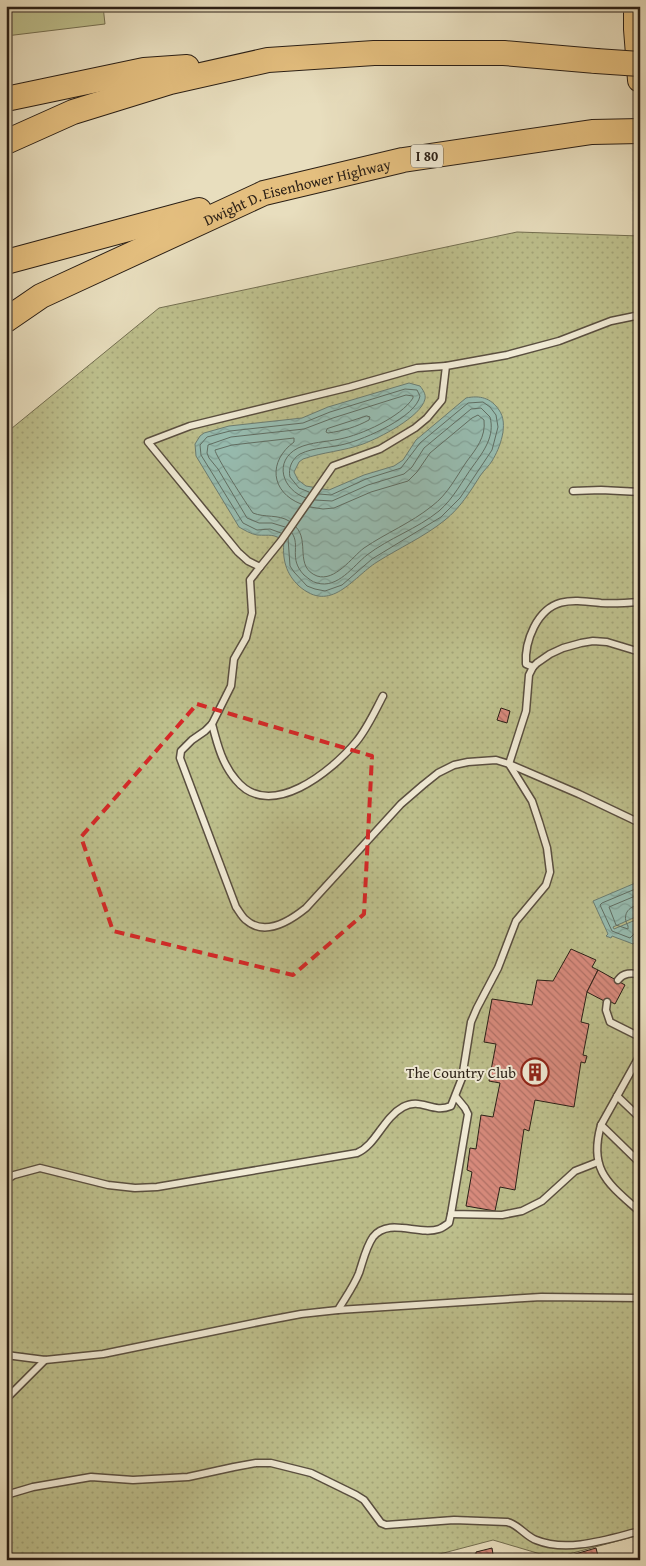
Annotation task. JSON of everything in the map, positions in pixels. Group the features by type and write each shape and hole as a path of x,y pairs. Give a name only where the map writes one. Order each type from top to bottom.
{"highway":[{"path":"636,6 640,80"},
{"path":"6,99 144,70 384,53 504,53 640,64"},
{"path":"6,142 73,112 170,82 268,60"},
{"name":"Dwight D. Eisenhower Highway","path":"6,320 41,296 264,193 404,160 592,132 640,131"},
{"path":"6,262 264,193"}],"lane":[{"path":"260,567 248,561 238,552 148,442 190,426 350,387 417,368 446,366 507,354 559,341 611,321 640,315"},
{"path":"446,366 442,400 427,418 415,428 380,449 333,466 281,541 250,580 252,613 246,638 234,659 231,686 212,724 181,751 180,758 236,907 246,920 260,927 278,926 293,919 306,908 401,804 423,784 438,773 454,765 468,762 496,760 509,764 640,823"},
{"path":"573,491 640,492"},
{"path":"533,667 526,664 525,650 529,636 541,615 550,607 562,602 575,600 620,604 640,602"},
{"path":"6,1180 14,1175 40,1168 108,1185 135,1188 357,1153 368,1146 392,1115 402,1107 412,1103 418,1103 434,1109 443,1109 451,1106 462,1078 472,1022 477,1008 498,968 516,921 546,885 550,872 548,848 540,822 532,801 509,764 526,711 529,675 533,667 550,654 581,643 607,642 640,652"},
{"path":"212,724 223,758 237,781 248,790 262,795 280,794 296,790 328,771 357,741 383,696"},
{"path":"618,980 621,976 629,973 640,975"},
{"path":"607,1002 607,1014 610,1022 640,1037"},
{"path":"639,1060 616,1096 601,1125 596,1146 598,1162 609,1184 640,1212"},
{"path":"616,1096 640,1118"},
{"path":"338,1310 358,1275 369,1244 380,1230 395,1227 426,1231 438,1229 449,1223 468,1114 456,1097"},
{"path":"601,1125 640,1163"},
{"path":"451,1214 502,1215 522,1211 542,1201 575,1171 598,1162"},
{"path":"6,1355 45,1360 103,1354 301,1314 338,1310 541,1297 640,1298"},
{"path":"6,1400 45,1360"},
{"path":"6,1495 33,1487 91,1477 133,1480 188,1478 240,1466 270,1463 311,1473 361,1497 379,1521 386,1525 454,1520 507,1522 513,1523 533,1540 545,1544 561,1545 595,1542 640,1531"}],"highlighted area":[{"path":"197,704 372,756 364,914 293,975 113,931 81,837"}],"green space":[{"path":"6,6 103,6 105,24 6,36"},
{"path":"517,232 640,236 640,1535 554,1558 493,1540 417,1560 6,1560 6,433 159,308"}],"water":[{"path":"409,383 420,386 425,399 422,406 408,420 389,432 363,444 303,459 299,462 294,472 298,480 306,486 329,490 364,475 394,466 403,460 416,440 466,398 471,397 489,400 496,406 502,416 502,436 495,456 460,505 437,526 377,562 341,590 331,595 311,594 299,586 288,571 284,560 284,541 274,536 248,532 239,527 196,456 195,444 204,433 229,426 302,418 328,407"},
{"path":"640,881 640,915 613,927 614,929 638,919 639,929 635,941 633,944 612,936 611,938 606,936 608,934 593,901"}],"building":[{"path":"501,708 510,711 507,723 497,720"},
{"name":"The Country Club","path":"571,949 596,960 592,967 598,970 587,992 581,1022 589,1024 583,1055 587,1056 585,1063 581,1062 574,1107 535,1100 529,1131 524,1129 515,1190 500,1187 495,1211 466,1206 472,1172 467,1170 470,1148 476,1149 481,1115 493,1117 500,1083 489,1081 496,1044 484,1042 492,999 532,1005 537,980 553,981"},
{"path":"598,970 625,985 615,1004 609,1001 608,1003 587,992"},
{"path":"492,1548 494,1560 473,1560 472,1555 476,1554 476,1552"},
{"path":"596,1548 599,1560 566,1560 565,1557"}],"place":[{"name":"The Country Club","path":"535,1072"}]}
